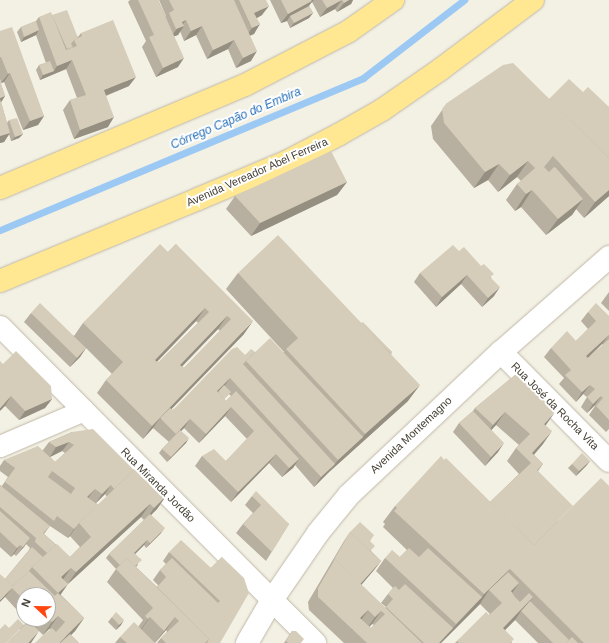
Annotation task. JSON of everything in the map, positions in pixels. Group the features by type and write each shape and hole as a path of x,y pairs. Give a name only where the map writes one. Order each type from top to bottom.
{"main road":[{"path":"0,188 245,85 349,31 393,0"},
{"name":"Avenida Vereador Abel Ferreira","path":"0,281 198,200 286,162 338,136 382,110 442,69 533,0"}],"street":[{"name":"Avenida Montemagno","path":"247,643 272,600 348,495 501,352 609,257"},
{"name":"Rua Miranda Jordão","path":"0,326 315,643"},
{"name":"Rua José da Rocha Vita","path":"501,352 609,461"},
{"path":"0,446 84,410"}],"building":[{"path":"138,0 158,0 184,58 163,68 149,37 154,35"},
{"path":"169,0 234,0 257,51 243,58 234,40 213,50 202,26 191,31 186,20 182,22 184,26 176,29 169,13 174,10"},
{"path":"239,0 266,0 269,6 254,13 260,24 252,28"},
{"path":"281,0 311,0 312,1 288,14"},
{"path":"322,0 342,0 327,8"},
{"path":"342,0 349,0 344,3"},
{"path":"309,6 313,13 294,23 290,16"},
{"path":"67,10 78,38 71,44 73,47 67,49 52,15"},
{"path":"51,12 66,50 77,46 74,40 82,36 81,33 113,20 136,77 104,90 114,117 80,130 70,100 86,95 72,60 57,66 39,17"},
{"path":"36,21 39,30 24,37 21,27"},
{"path":"12,27 44,116 30,121 10,73 8,74 0,57 0,31"},
{"path":"50,61 54,71 43,75 39,65"},
{"path":"513,63 609,158 609,190 595,202 553,156 544,167 549,172 554,167 556,168 583,199 558,219 532,190 526,194 517,184 535,168 528,161 510,175 499,164 485,172 444,123 442,109 447,103 503,65"},
{"path":"569,79 583,92 588,87 609,107 609,158 549,99"},
{"path":"0,81 5,96 0,98"},
{"path":"0,99 10,133 0,136"},
{"path":"17,118 23,134 15,137 9,120"},
{"path":"331,151 347,182 260,223 235,196"},
{"path":"278,235 420,385 365,434 286,349 298,338 238,273"},
{"path":"160,244 168,252 176,244 253,321 152,426 106,380 123,362 83,323","holes":["205,308 209,312 158,363 155,360","227,316 231,319 184,368 180,365"]},
{"path":"453,245 459,251 464,247 481,266 484,264 494,274 490,277 500,287 488,298 467,275 442,297 420,273"},
{"path":"40,303 86,348 77,358 31,313"},
{"path":"596,303 609,316 609,335 586,356 588,358 609,339 609,420 596,406 603,398 601,396 593,404 587,397 595,389 590,385 582,392 565,375 571,370 551,348 567,331 576,341 596,321 588,312"},
{"path":"363,322 392,352 391,354 361,323"},
{"path":"270,338 363,437 338,460 246,361"},
{"path":"237,347 245,355 251,349 255,352 243,364 335,464 321,477 230,378 217,391 226,401 236,391 299,459 289,468 276,454 238,492 202,456 214,449 226,461 254,431 231,407 206,434 190,419 176,434 160,418 170,408 173,410 232,349"},
{"path":"16,351 51,386 52,399 25,411 11,396 0,408 0,361 3,364"},
{"path":"515,375 520,375 555,412 544,424 552,431 532,453 543,464 537,470 573,506 534,545 490,502 531,463 516,448 530,434 505,412 493,425 475,408"},
{"path":"224,385 231,392 224,399 218,392"},
{"path":"473,411 504,443 491,457 459,423"},
{"path":"93,429 134,470 114,489 111,485 102,494 95,489 87,497 98,505 74,529 57,516 54,521 5,482 15,468 4,460 38,446 55,462 74,445 69,442 56,447 49,442 72,432","holes":["52,471 75,488 71,494 48,477"]},
{"path":"180,430 189,438 171,457 162,449"},
{"path":"582,453 590,461 579,471 572,464"},
{"path":"441,456 444,460 446,458 534,545 601,478 609,486 609,643 584,643 510,569 484,594 394,511 397,508 395,506"},
{"path":"137,467 166,496 154,508 150,504 76,572 71,568 61,577 68,584 58,593 56,591 56,587 52,587 32,567 57,544 70,557 91,537 79,523"},
{"path":"0,485 50,526 43,533 56,545 47,553 35,542 36,538 0,507"},
{"path":"256,491 289,524 272,552 243,524 261,505 252,496"},
{"path":"0,511 30,538 23,547 20,545 17,548 0,532"},
{"path":"150,514 165,528 150,543 147,540 134,553 142,560 135,566 127,558 120,565 109,554"},
{"path":"360,522 374,535 370,541 375,546 370,551 350,532"},
{"path":"350,532 381,561 360,584 335,559 332,563"},
{"path":"181,540 211,568 222,557 244,578 249,593 220,643 207,643 209,639 157,587 166,577 160,570 172,558 218,603 220,601 169,552"},
{"path":"32,547 43,557 13,586 5,579"},
{"path":"409,548 419,557 428,548 482,597 456,624 385,558 392,550 400,557"},
{"path":"127,558 209,639 205,643 166,643 161,638 179,621 175,617 164,631 150,617 148,619 145,616 153,608 116,569"},
{"path":"335,559 422,643 367,643 318,597 318,588","holes":["368,610 375,617 381,611 385,614 371,628 360,618"]},
{"path":"29,571 46,587 16,587 16,592 12,588 0,600 0,574 13,586"},
{"path":"508,572 519,583 511,591 520,602 529,593 533,597 503,628 514,639 510,643 459,643 457,641 486,612 489,615 502,603 489,590"},
{"path":"405,584 453,628 439,643 424,643 386,607 393,599 388,594 395,586 399,590"},
{"path":"58,593 84,618 59,643 35,643 52,628 56,632 65,622 58,616 56,618 56,595"},
{"path":"530,601 569,640 566,643 553,643 521,611"},
{"path":"116,612 124,620 119,625 112,617"},
{"path":"16,621 16,627 22,627 6,643 0,643 0,629 5,624 9,628"},
{"path":"134,622 155,643 127,643 120,637"},
{"path":"23,627 35,627 39,631 28,643 6,643"},
{"path":"292,631 296,631 304,639 301,643 288,643 286,641"},
{"path":"70,634 79,643 60,643"},
{"path":"572,637 578,643 566,643"}],"waterway":[{"name":"Córrego Capão do Embira","path":"0,230 363,78 464,0"}]}
